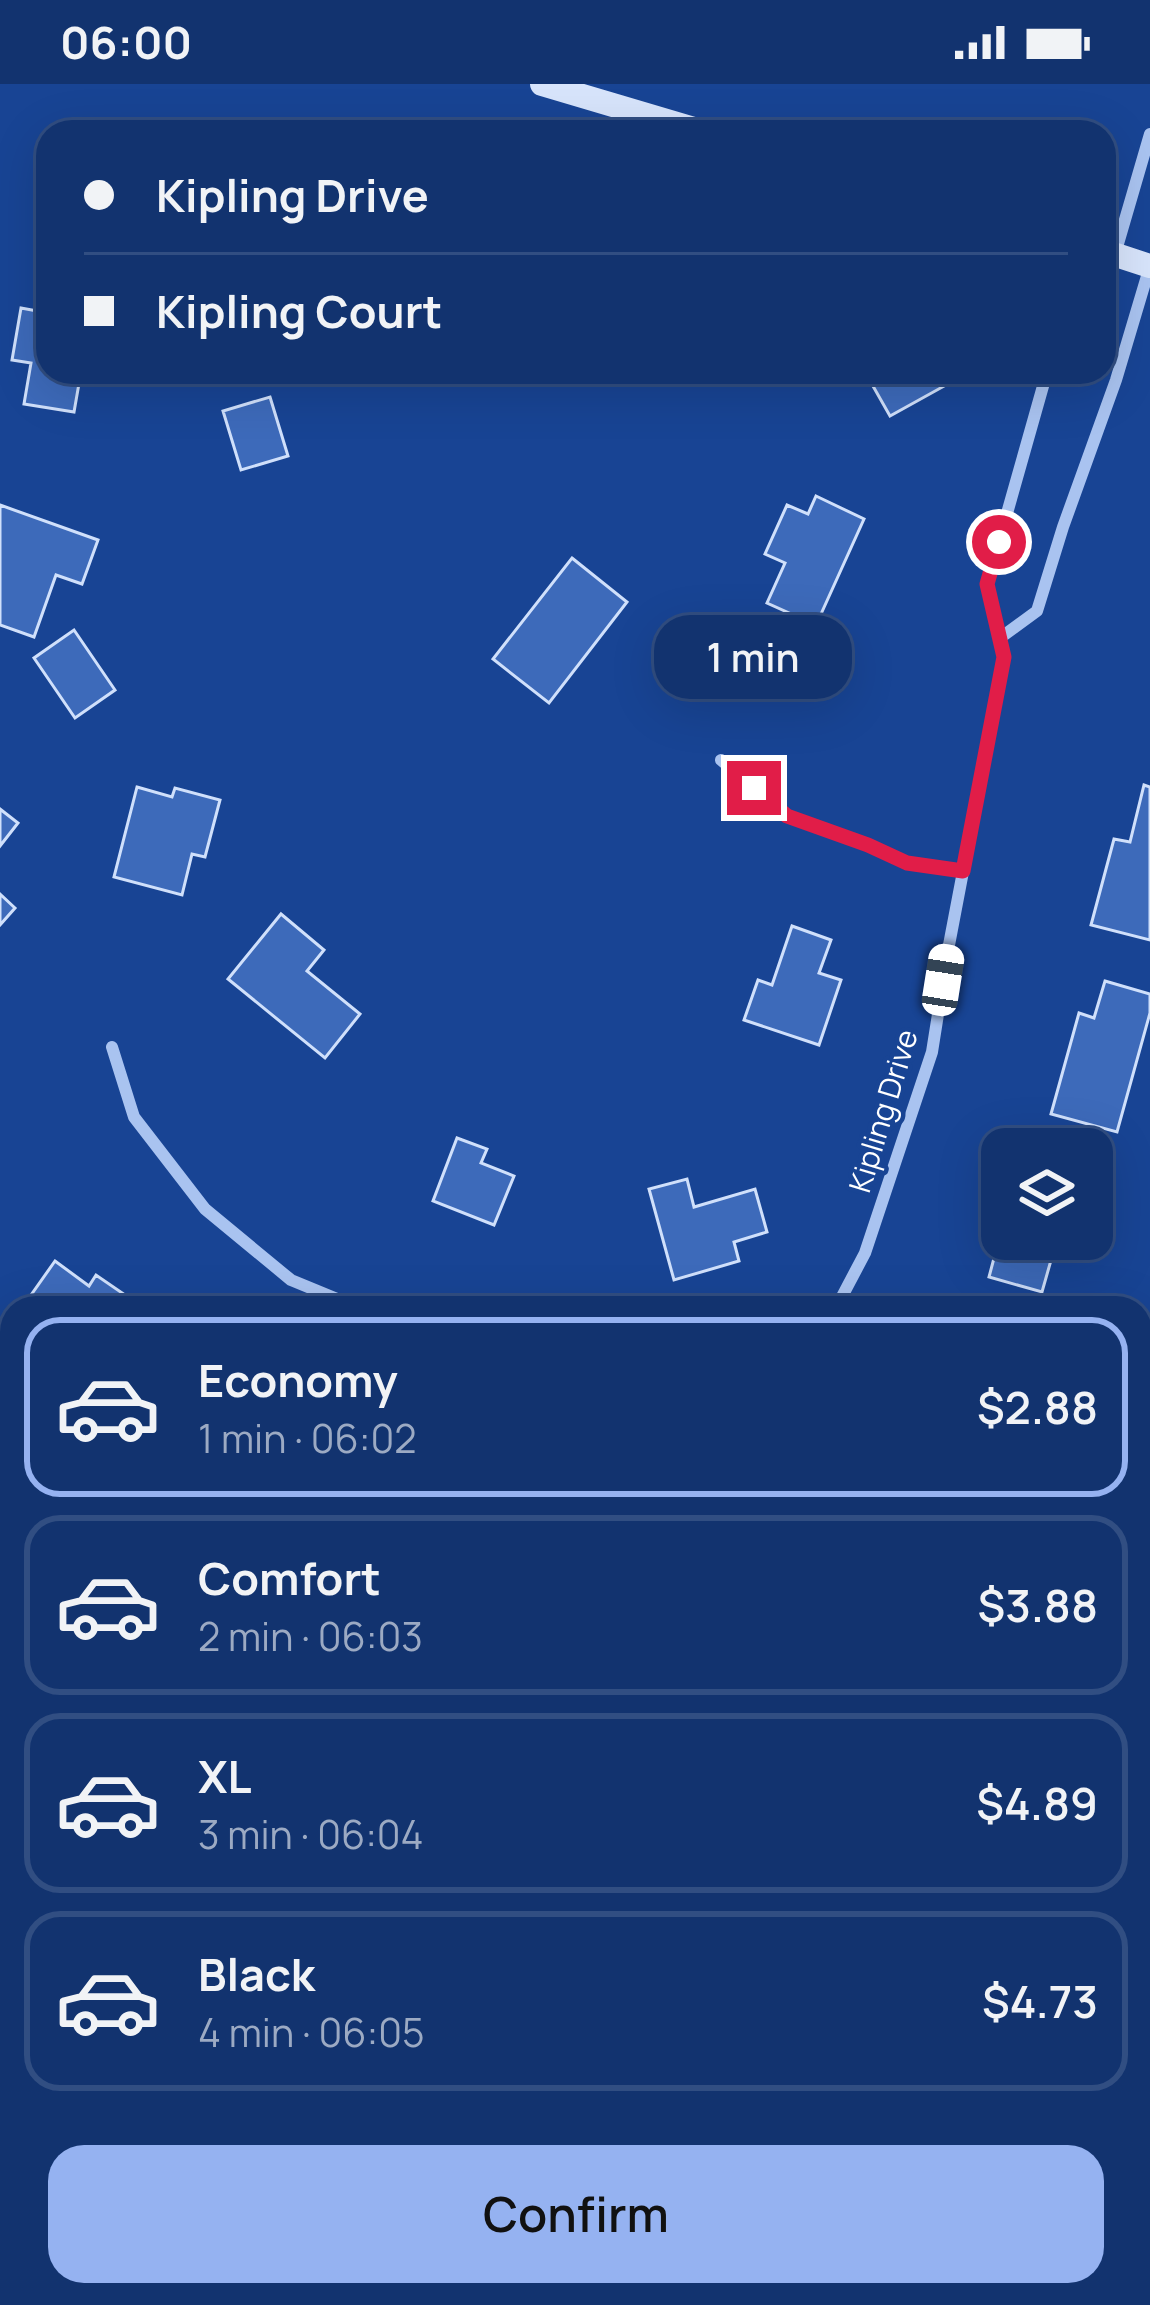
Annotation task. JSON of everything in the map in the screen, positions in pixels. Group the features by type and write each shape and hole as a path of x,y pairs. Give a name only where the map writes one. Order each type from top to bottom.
{"street":[{"path":"542,84 664,120"},
{"path":"1116,233 1150,134"},
{"path":"1116,255 1150,266 1116,380"},
{"name":"Kipling Drive","path":"842,1296 865,1253 932,1052 1004,657 987,584 1045,384"},
{"path":"1000,638 1037,611 1115,384"},
{"path":"721,760 787,816 907,863 963,871"},
{"path":"112,1047 134,1117 206,1209 291,1280 330,1296"}],"building":[{"path":"21,308 36,311 36,384 79,384 74,412 24,404 31,363 12,360"},
{"path":"872,384 945,384 946,385 890,416"},
{"path":"270,397 288,456 241,470 223,411"},
{"path":"816,496 864,519 816,625 767,603 785,563 765,554 787,505 808,514"},
{"path":"0,505 98,540 82,584 56,575 34,637 0,625"},
{"path":"572,558 627,602 549,703 493,659"},
{"path":"74,630 115,690 75,718 34,658"},
{"path":"1144,785 1150,787 1150,940 1091,925 1114,839 1130,842"},
{"path":"137,787 172,797 175,788 220,800 205,857 192,854 182,895 114,877"},
{"path":"0,809 18,823 0,846"},
{"path":"0,894 15,908 0,925"},
{"path":"281,914 324,950 307,971 360,1014 325,1058 228,979"},
{"path":"792,926 831,940 819,973 841,980 819,1045 744,1020 758,980 772,985"},
{"path":"1105,981 1150,994 1150,1013 1117,1132 1051,1114 1079,1013 1094,1018"},
{"path":"457,1138 487,1149 481,1163 514,1176 494,1225 433,1201"},
{"path":"687,1179 694,1207 755,1189 767,1232 734,1242 739,1261 674,1280 649,1189"},
{"path":"994,1260 1051,1260 1042,1292 989,1277"},
{"path":"55,1261 89,1286 96,1275 127,1296 30,1296"}],"route":[{"path":"754,788 787,816 907,863 963,871 1004,657 987,584 999,542"}]}
